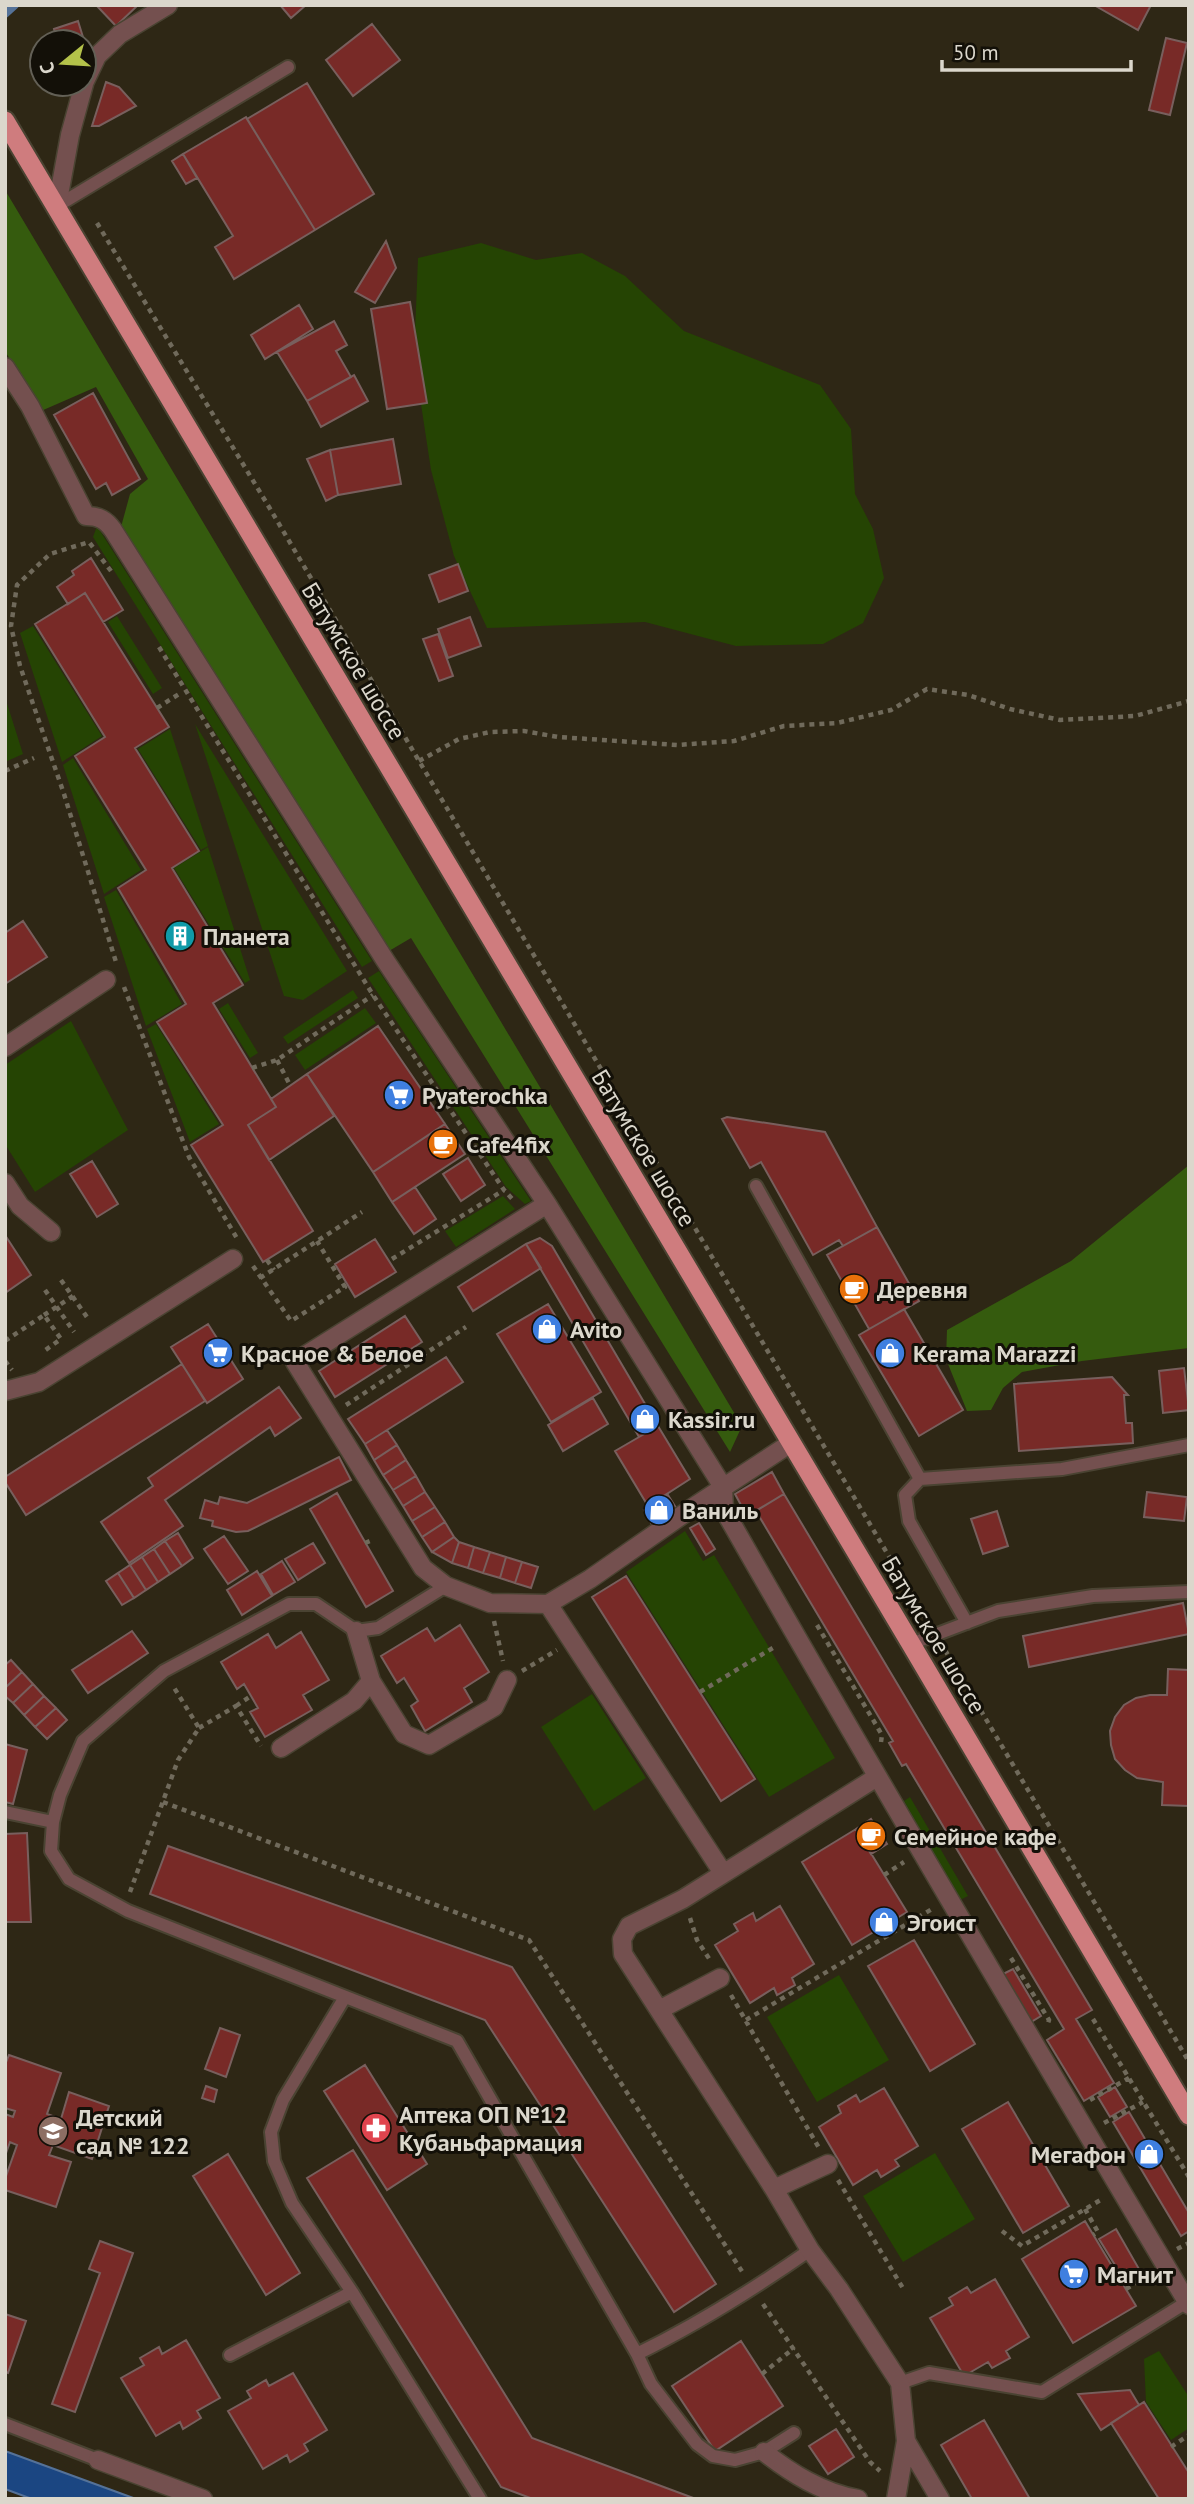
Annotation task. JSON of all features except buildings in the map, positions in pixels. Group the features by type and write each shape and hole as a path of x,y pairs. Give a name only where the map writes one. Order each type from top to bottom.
{"highway":[{"name":"Батумское шоссе","path":"7,123 1189,2115"}],"street":[{"path":"98,54 120,34 168,5"},
{"path":"57,206 70,135 80,98"},
{"path":"5,367 30,406 86,516 96,516 107,522 113,530 385,960 548,1204 723,1487 724,1510 1029,2038 1188,2303"},
{"path":"5,1047 113,977"},
{"path":"5,1183 20,1206 51,1232"},
{"path":"548,1204 295,1362 423,1568 446,1586 490,1603 548,1604 590,1579 791,1443"},
{"path":"5,1391 39,1382 241,1253"},
{"path":"548,1604 723,1873"},
{"path":"356,1631 371,1681 404,1734 429,1745 494,1707 507,1680"},
{"path":"281,1748 354,1701 371,1681"},
{"path":"877,1777 683,1899 629,1926 622,1938 623,1954 774,2189 810,2250 839,2289 900,2383 906,2441 897,2492"},
{"path":"659,2010 720,1978"},
{"path":"774,2189 828,2164"},
{"path":"906,2441 940,2499"},
{"path":"764,2452 794,2475 845,2497 858,2499"},
{"path":"98,2460 202,2499"}],"lane":[{"path":"57,206 288,67"},
{"path":"756,1186 920,1479"},
{"path":"967,1623 909,1521 905,1495 920,1479 1062,1469 1189,1445"},
{"path":"446,1586 378,1628 356,1631 316,1604 289,1604 164,1671 83,1741 60,1794 53,1822 51,1851 69,1879 128,1911 457,2041 637,2354 651,2384 697,2444 713,2456 735,2460 764,2452 794,2432"},
{"path":"911,1644 998,1611 1093,1596 1189,1592"},
{"path":"5,1812 53,1822"},
{"path":"345,1997 284,2100 271,2132 274,2161 292,2203 352,2292 480,2499"},
{"path":"637,2354 754,2290 810,2250"},
{"path":"230,2355 352,2292"},
{"path":"900,2383 929,2373 1042,2392 1188,2303"},
{"path":"5,2424 98,2460"}],"path":[{"path":"97,223 1189,2062"},
{"path":"112,572 89,542 50,554 17,585 11,626 20,666 64,794 113,977"},
{"path":"154,639 373,995 504,1190 528,1216"},
{"path":"393,774 459,739 490,732 524,731 558,737 677,745 734,741 784,726 837,723 891,710 927,689 968,695 1010,709 1060,720 1135,716 1189,701"},
{"path":"157,708 178,694"},
{"path":"5,771 34,758"},
{"path":"124,987 189,1157 241,1253 291,1321 345,1287 317,1241"},
{"path":"252,1068 277,1060 373,995"},
{"path":"277,1060 290,1085"},
{"path":"391,1259 504,1190"},
{"path":"260,1278 362,1212"},
{"path":"267,1260 274,1270"},
{"path":"61,1280 89,1320"},
{"path":"45,1290 74,1332"},
{"path":"5,1341 73,1296"},
{"path":"42,1352 61,1339 44,1315"},
{"path":"335,1411 466,1327"},
{"path":"5,1361 13,1372 23,1366"},
{"path":"490,1603 507,1680 572,1641"},
{"path":"700,1692 776,1646"},
{"path":"164,1671 200,1728"},
{"path":"128,1911 130,1893 178,1760 200,1728 251,1696"},
{"path":"236,1706 262,1748 281,1748"},
{"path":"163,1802 529,1940 754,2290 870,2462 897,2492"},
{"path":"884,1875 905,1862"},
{"path":"683,1899 697,1940 904,2290"},
{"path":"746,2020 933,1909"},
{"path":"1093,2019 1189,2178"},
{"path":"1083,2104 1129,2078"},
{"path":"1100,2126 1143,2102"},
{"path":"1002,2231 1022,2246 1105,2197"},
{"path":"1084,2209 1098,2232 1093,2235"},
{"path":"1125,2289 1150,2274"},
{"path":"762,2374 794,2348"},
{"path":"1171,2446 1189,2435"}],"green space":[{"path":"5,190 742,1426 730,1452 411,938 389,951 121,527 130,494 148,479 96,387 41,411 5,351"},
{"path":"481,243 536,260 582,253 625,276 684,331 820,385 851,429 855,494 873,529 884,578 863,623 823,644 736,646 645,622 487,628 454,556 431,470 414,358 418,258"},
{"path":"97,526 372,961 362,967 93,537"},
{"path":"117,616 162,688 153,694 108,622"},
{"path":"33,626 102,736 62,762 20,633"},
{"path":"5,697 23,754 5,762"},
{"path":"195,724 347,971 303,1000 284,996"},
{"path":"170,729 208,846 201,850 138,749"},
{"path":"73,758 141,870 104,894 63,765"},
{"path":"208,847 250,980 245,983 174,868"},
{"path":"116,890 182,1004 146,1026 104,897"},
{"path":"379,971 531,1201 525,1204 506,1187 368,978"},
{"path":"353,990 358,998 288,1044 283,1037"},
{"path":"228,1003 258,1053 250,1058 219,1009"},
{"path":"365,1008 376,1023 305,1070 295,1055"},
{"path":"71,1021 128,1130 35,1192 5,1144 5,1065"},
{"path":"156,1024 219,1124 190,1142 147,1029"},
{"path":"1189,1165 1189,1348 1082,1361 1022,1372 1003,1388 991,1410 967,1411 946,1359 947,1330 1071,1261"},
{"path":"503,1196 515,1209 456,1247 445,1231"},
{"path":"685,1531 703,1561 714,1555 835,1758 769,1797 626,1572"},
{"path":"592,1694 646,1778 594,1811 541,1727"},
{"path":"910,1797 968,1896 960,1900 904,1801"},
{"path":"839,1975 889,2060 817,2102 767,2017"},
{"path":"935,2153 975,2219 903,2262 863,2196"},
{"path":"1159,2351 1189,2397 1189,2428 1171,2440 1146,2402 1144,2359"}],"water":[{"path":"5,2451 136,2499 32,2499 5,2489"}],"waterway":[{"path":"5,14 15,5"}],"place":[{"name":"Планета","path":"180,936"},
{"name":"Pyaterochka","path":"399,1095"},
{"name":"Cafe4fix","path":"443,1144"},
{"name":"Деревня","path":"854,1289"},
{"name":"Avito","path":"547,1329"},
{"name":"Красное & Белое","path":"218,1353"},
{"name":"Kerama Marazzi","path":"890,1353"},
{"name":"Kassir.ru","path":"645,1419"},
{"name":"Ваниль","path":"659,1510"},
{"name":"Семейное кафе","path":"871,1836"},
{"name":"Эгоист","path":"884,1922"},
{"name":"Аптека ОП №12 Кубаньфармация","path":"376,2128"},
{"name":"Детский сад № 122","path":"53,2131"},
{"name":"Мегафон","path":"1149,2154"},
{"name":"Магнит","path":"1074,2274"}]}
